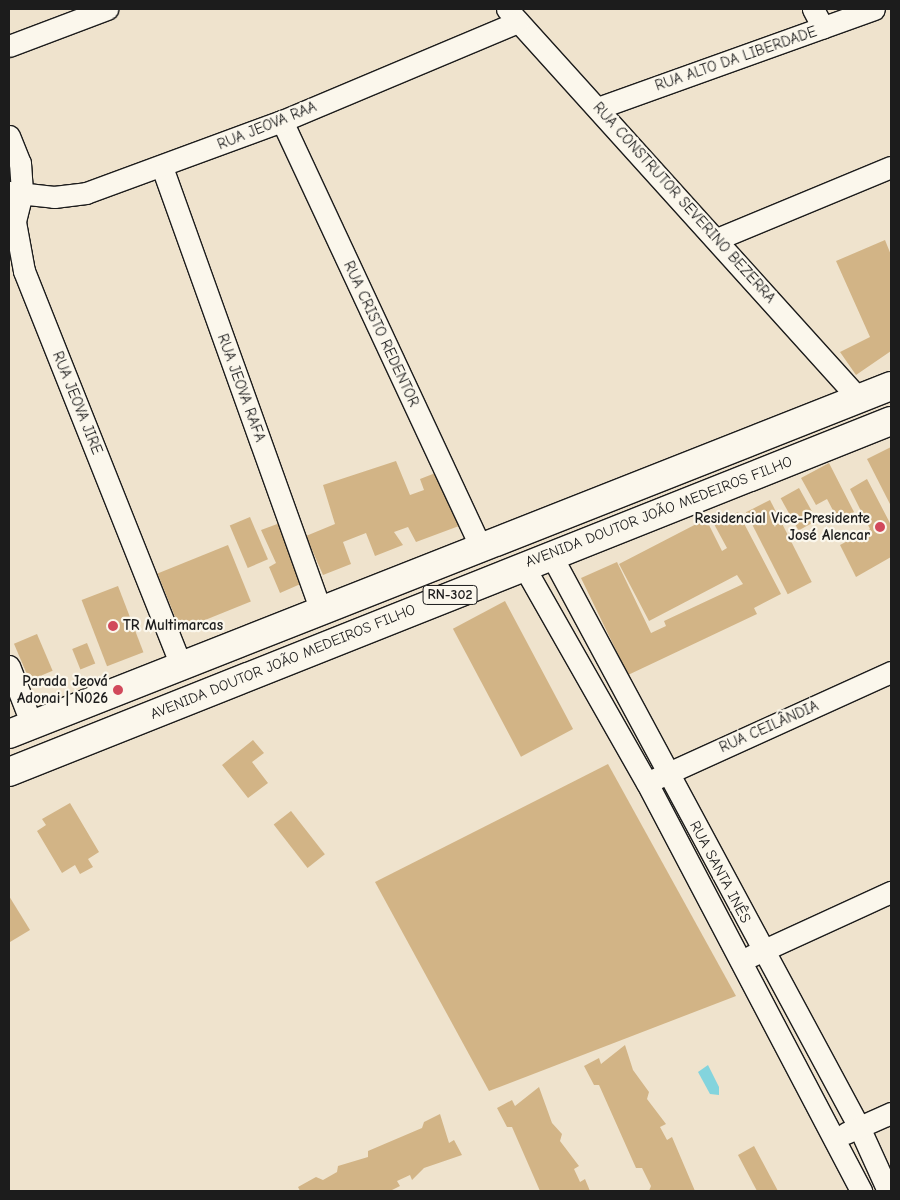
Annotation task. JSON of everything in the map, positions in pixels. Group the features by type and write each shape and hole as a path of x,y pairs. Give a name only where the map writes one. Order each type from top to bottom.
{"main road":[{"name":"RN-302","path":"20,729 480,546 860,400 891,386"},
{"name":"AVENIDA DOUTOR JOÃO MEDEIROS FILHO","path":"9,772 550,553 891,421"}],"street":[{"path":"9,46 107,9"},
{"path":"813,9 823,28"},
{"name":"RUA ALTO DA LIBERDADE","path":"598,108 874,9"},
{"name":"RUA CONSTRUTOR SEVERINO BEZERRA","path":"512,15 717,239 860,400"},
{"name":"RUA JEOVA RAA","path":"16,192 54,197 86,193 162,167 282,121 512,15"},
{"name":"RUA CRISTO REDENTOR","path":"282,121 480,546"},
{"name":"RUA JEOVA JIRE","path":"9,136 20,163 16,192 15,222 24,271 181,665"},
{"name":"RUA JEOVA RAFA","path":"162,167 321,610"},
{"path":"717,239 891,167"},
{"name":"RUA SANTA INÊS","path":"550,553 762,951 859,1127 888,1191"},
{"name":"RUA SANTA INÊS","path":"523,565 647,783 861,1191"},
{"path":"9,666 20,729"},
{"name":"RUA CEILÂNDIA","path":"647,783 891,672"},
{"path":"741,960 891,892"},
{"path":"834,1138 891,1113"}],"water":[{"path":"708,1065 719,1087 719,1095 710,1094 698,1072"}],"building":[{"path":"885,240 891,255 891,351 856,375 840,352 870,337 836,261"},
{"path":"891,447 891,506 867,459"},
{"path":"396,461 410,495 424,490 420,479 438,472 459,526 416,542 408,527 394,532 403,545 375,556 366,533 343,542 351,564 323,575 306,536 335,524 323,485"},
{"path":"829,463 854,512 838,520 827,499 816,505 801,478"},
{"name":"Residencial Vice-Presidente José Alencar","path":"867,479 891,525 891,557 856,577 840,545 870,529 850,489"},
{"path":"799,488 817,520 799,531 781,498"},
{"path":"770,500 812,582 788,594 746,512"},
{"path":"738,512 781,594 754,608 757,614 628,675 581,578 617,562 651,633 666,626 664,621 743,584 737,575 649,621 619,564 706,519 722,551 727,548 714,524"},
{"path":"250,517 268,559 248,568 230,526"},
{"path":"280,523 305,582 280,593 269,567 276,563 261,530"},
{"path":"228,545 251,602 180,630 158,573"},
{"name":"TR Multimarcas","path":"118,586 143,652 107,666 82,600"},
{"path":"505,601 573,729 521,757 453,629"},
{"path":"37,634 53,671 30,681 14,644"},
{"path":"87,643 95,663 80,669 72,649"},
{"path":"253,740 264,753 252,762 268,783 248,798 222,765"},
{"path":"608,764 736,996 489,1091 375,882"},
{"path":"70,803 99,852 88,859 93,867 80,874 75,865 62,873 37,831 46,825 42,819"},
{"path":"291,811 325,854 308,868 274,825"},
{"path":"9,896 30,930 10,942 9,939"},
{"path":"625,1045 633,1070 649,1092 647,1099 666,1124 660,1127 667,1140 672,1137 695,1191 649,1191 651,1186 642,1168 636,1168 599,1085 594,1085 584,1066 599,1058 601,1064"},
{"path":"539,1087 552,1123 562,1134 560,1141 579,1166 574,1169 580,1182 585,1179 590,1191 540,1191 512,1127 507,1127 497,1108 512,1100 515,1106"},
{"path":"440,1114 449,1143 454,1140 462,1155 424,1168 412,1180 410,1175 397,1181 400,1186 390,1191 300,1191 298,1187 316,1177 323,1180 337,1172 338,1166 368,1157 368,1151 422,1128 424,1122"},
{"path":"754,1146 778,1191 757,1191 738,1155"}],"place":[{"name":"Residencial Vice-Presidente José Alencar","path":"880,527"},
{"name":"TR Multimarcas","path":"113,626"},
{"name":"Parada Jeová Adonai | N026","path":"118,690"}]}
